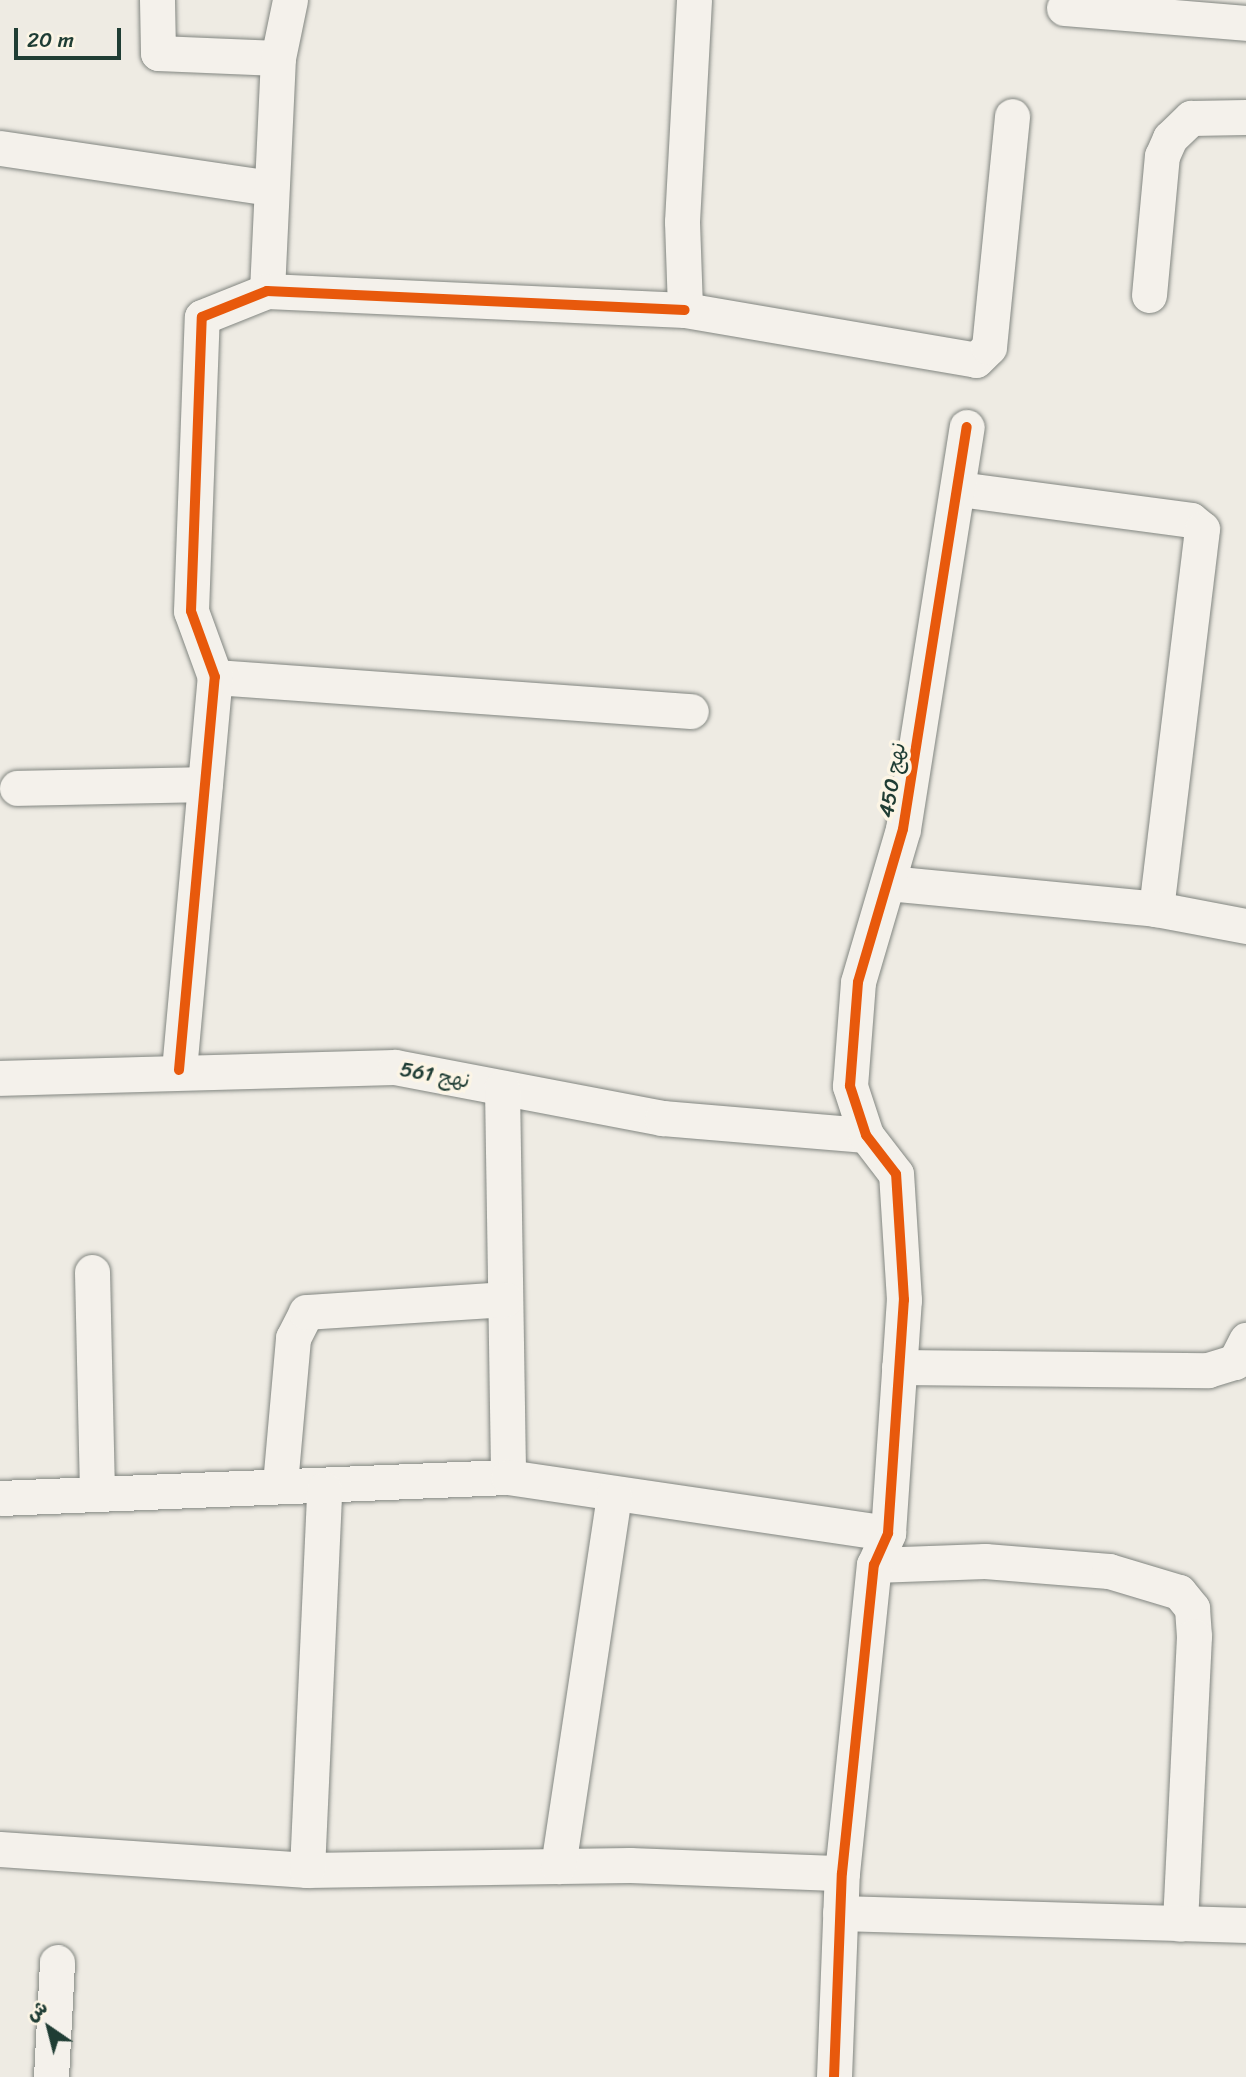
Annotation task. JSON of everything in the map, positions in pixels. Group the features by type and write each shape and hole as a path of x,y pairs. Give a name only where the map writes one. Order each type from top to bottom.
{"street":[{"path":"157,0 158,52 278,58"},
{"path":"267,291 278,58 290,0"},
{"path":"685,310 682,222 694,0"},
{"path":"1064,8 1246,23"},
{"path":"179,1070 215,677 191,611 202,317 267,291 685,310 976,360 989,347 1012,116"},
{"path":"1149,295 1162,156 1170,138 1191,118 1246,117"},
{"path":"0,148 271,188"},
{"name":"نهج 450","path":"834,2077 842,1873 874,1565 888,1533 899,1367 903,1219 896,1174 866,1135 850,1086 858,982 903,829 967,427"},
{"path":"959,489 1191,520 1202,529 1156,909"},
{"path":"215,677 691,711"},
{"path":"17,788 205,784"},
{"path":"888,883 1156,909 1246,926"},
{"name":"نهج 561","path":"0,1078 179,1070 395,1067 662,1118 866,1135"},
{"path":"502,1088 508,1477"},
{"path":"92,1272 97,1494"},
{"path":"280,1484 293,1338 306,1312 505,1299"},
{"path":"899,1367 1208,1370 1235,1362 1246,1340"},
{"path":"0,1499 280,1484 324,1489 508,1477 614,1495 888,1533"},
{"path":"307,1870 324,1489"},
{"path":"558,1866 614,1495"},
{"path":"874,1565 985,1561 1109,1571 1179,1592 1192,1608 1194,1636 1180,1924"},
{"path":"0,1849 307,1870 558,1866 842,1873"},
{"path":"840,1913 1246,1925"},
{"path":"51,2077 57,1962"}],"cycle path":[{"path":"179,1070 215,677 191,611 202,317 267,291 685,310"},
{"path":"834,2077 842,1873 874,1565 888,1533 904,1300 896,1174 866,1135 850,1086 858,982 903,829 967,427"}]}
